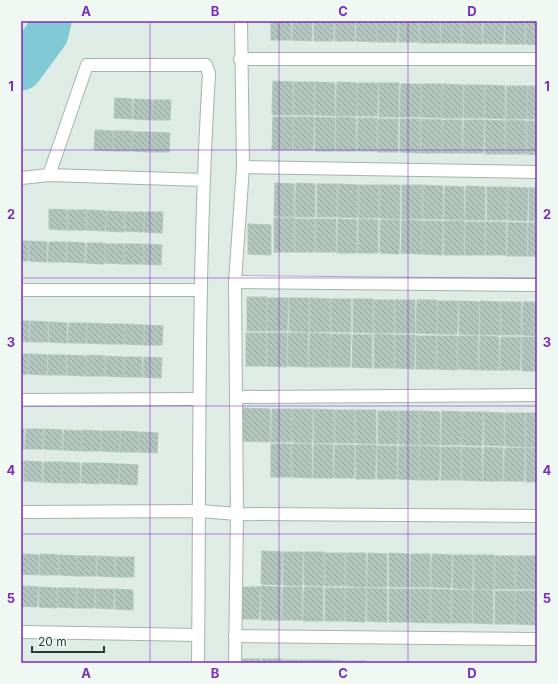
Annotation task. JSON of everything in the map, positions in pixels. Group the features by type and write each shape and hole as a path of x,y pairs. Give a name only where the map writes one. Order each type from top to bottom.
{"street":[{"path":"235,663 237,397 235,282 243,167 240,21"},
{"path":"240,59 537,59"},
{"path":"49,175 87,65 206,65 209,74 203,180 198,399 200,511 198,663"},
{"path":"243,167 537,172"},
{"path":"21,178 49,175 203,180"},
{"path":"235,282 537,285"},
{"path":"21,290 200,290"},
{"path":"237,397 537,395"},
{"path":"21,400 198,399"},
{"path":"21,512 200,511 237,514 537,516"},
{"path":"21,632 198,635"},
{"path":"235,636 537,639"}],"building":[{"path":"271,21 291,21 291,40 271,40"},
{"path":"293,21 312,21 312,41 292,40"},
{"path":"314,21 334,21 333,41 314,41"},
{"path":"335,21 355,21 355,41 335,41"},
{"path":"357,21 377,21 376,42 356,41"},
{"path":"378,21 398,21 397,42 377,42"},
{"path":"399,21 419,21 419,42 399,42"},
{"path":"420,21 440,21 440,43 420,43"},
{"path":"441,21 461,21 461,43 441,43"},
{"path":"462,21 482,21 482,44 462,43"},
{"path":"484,21 504,21 503,44 483,43"},
{"path":"505,21 525,21 525,44 505,44"},
{"path":"526,21 537,21 537,45 526,44"},
{"path":"273,81 293,82 293,115 272,115"},
{"path":"294,82 314,82 314,115 294,115"},
{"path":"315,82 335,83 335,116 315,115"},
{"path":"337,82 357,83 356,116 336,116"},
{"path":"358,83 378,83 377,116 357,116"},
{"path":"379,83 399,83 399,117 379,117"},
{"path":"401,84 421,84 420,117 400,117"},
{"path":"422,84 442,84 441,118 421,117"},
{"path":"443,84 463,85 463,118 442,118"},
{"path":"464,85 484,85 484,118 464,118"},
{"path":"485,85 505,86 505,119 485,118"},
{"path":"507,86 527,86 526,119 506,119"},
{"path":"528,86 537,86 537,119 527,119"},
{"path":"115,98 132,99 132,119 114,118"},
{"path":"134,99 152,100 151,120 133,119"},
{"path":"153,100 171,100 170,120 152,120"},
{"path":"273,117 293,117 292,150 272,150"},
{"path":"294,117 314,117 313,150 293,150"},
{"path":"315,117 335,118 335,151 315,151"},
{"path":"336,117 356,118 356,151 336,151"},
{"path":"358,118 377,118 377,151 357,151"},
{"path":"378,119 398,119 398,152 378,152"},
{"path":"400,119 420,119 420,153 400,152"},
{"path":"421,119 442,120 441,153 421,153"},
{"path":"443,120 462,120 462,153 442,153"},
{"path":"464,120 484,120 483,153 463,153"},
{"path":"485,120 505,121 505,154 485,154"},
{"path":"506,120 526,121 526,154 506,154"},
{"path":"527,121 537,121 537,155 527,154"},
{"path":"95,130 113,131 112,151 94,150"},
{"path":"114,131 132,131 131,151 113,151"},
{"path":"133,132 151,132 150,152 132,151"},
{"path":"152,132 170,133 169,152 151,152"},
{"path":"275,183 294,184 294,217 274,216"},
{"path":"296,183 315,184 315,217 295,217"},
{"path":"317,184 337,184 337,217 317,217"},
{"path":"338,184 358,185 358,218 338,217"},
{"path":"359,185 379,185 379,218 359,218"},
{"path":"380,185 400,185 400,219 380,218"},
{"path":"402,185 422,185 422,219 402,219"},
{"path":"423,185 443,186 443,219 423,219"},
{"path":"445,186 464,187 464,220 444,219"},
{"path":"466,186 485,187 485,220 465,220"},
{"path":"487,187 507,187 507,220 487,220"},
{"path":"508,187 528,188 527,221 508,220"},
{"path":"529,188 537,188 537,221 529,221"},
{"path":"49,209 67,210 67,230 49,229"},
{"path":"68,210 86,210 86,230 68,230"},
{"path":"87,210 106,211 105,231 87,230"},
{"path":"107,211 124,212 124,232 106,231"},
{"path":"125,212 144,212 143,232 125,231"},
{"path":"145,212 163,212 162,233 144,232"},
{"path":"274,218 294,218 294,252 274,252"},
{"path":"295,219 315,219 315,252 295,252"},
{"path":"316,219 336,219 336,252 316,252"},
{"path":"338,219 357,220 357,253 337,253"},
{"path":"359,219 378,220 378,253 358,253"},
{"path":"380,220 400,220 399,254 380,253"},
{"path":"402,220 422,221 421,254 401,253"},
{"path":"423,221 443,221 442,255 422,254"},
{"path":"444,221 464,221 464,255 444,255"},
{"path":"465,222 485,222 485,255 465,255"},
{"path":"486,222 506,222 506,255 486,255"},
{"path":"508,222 527,223 527,256 507,256"},
{"path":"528,223 537,223 537,256 528,256"},
{"path":"248,224 271,225 271,255 248,254"},
{"path":"21,241 28,241 28,261 21,261"},
{"path":"29,241 47,242 47,262 29,261"},
{"path":"49,242 66,242 66,262 48,262"},
{"path":"67,242 85,243 85,263 67,262"},
{"path":"87,243 105,243 104,264 86,263"},
{"path":"105,244 124,244 123,264 105,263"},
{"path":"125,244 143,244 142,264 124,264"},
{"path":"144,244 162,245 161,265 143,264"},
{"path":"247,297 267,297 266,331 247,331"},
{"path":"268,298 288,298 287,331 267,331"},
{"path":"289,298 309,298 309,332 289,331"},
{"path":"310,298 330,299 330,332 310,332"},
{"path":"331,299 351,299 351,332 331,332"},
{"path":"353,299 373,299 373,333 353,332"},
{"path":"374,300 394,300 394,333 374,333"},
{"path":"395,300 415,300 415,333 395,333"},
{"path":"417,300 437,300 436,334 416,333"},
{"path":"438,301 458,301 457,334 437,334"},
{"path":"459,301 479,302 479,335 459,334"},
{"path":"480,301 500,302 500,335 480,335"},
{"path":"501,302 521,302 521,335 501,335"},
{"path":"523,302 537,302 537,336 522,335"},
{"path":"21,321 29,321 29,342 21,341"},
{"path":"30,321 48,322 48,342 30,342"},
{"path":"49,322 67,323 67,343 49,342"},
{"path":"69,323 87,323 86,343 68,343"},
{"path":"88,323 106,324 105,344 87,343"},
{"path":"106,324 125,324 124,344 106,344"},
{"path":"126,324 144,325 143,345 125,344"},
{"path":"145,325 163,326 162,345 144,345"},
{"path":"246,333 266,333 266,366 246,366"},
{"path":"267,333 287,333 287,367 267,366"},
{"path":"288,333 308,333 308,367 288,366"},
{"path":"310,333 330,334 329,367 309,367"},
{"path":"331,334 351,334 350,367 330,367"},
{"path":"353,334 372,335 372,368 352,367"},
{"path":"374,334 394,335 394,368 374,368"},
{"path":"395,335 415,335 414,369 395,368"},
{"path":"416,336 436,336 436,369 416,369"},
{"path":"437,336 457,336 457,370 437,369"},
{"path":"458,336 478,336 478,370 458,369"},
{"path":"480,336 499,337 499,370 479,370"},
{"path":"501,337 521,337 520,370 500,370"},
{"path":"522,337 537,337 537,371 522,371"},
{"path":"21,354 28,354 28,374 21,374"},
{"path":"29,354 47,355 47,375 29,374"},
{"path":"48,355 66,355 66,375 48,375"},
{"path":"67,355 86,356 85,376 67,375"},
{"path":"87,355 105,356 104,376 86,376"},
{"path":"106,356 124,357 123,377 105,376"},
{"path":"125,357 142,357 142,377 124,377"},
{"path":"144,357 162,358 161,378 143,377"},
{"path":"240,408 270,409 270,442 239,441"},
{"path":"272,409 292,409 291,442 271,442"},
{"path":"293,409 313,409 312,443 292,442"},
{"path":"314,409 334,410 334,443 314,443"},
{"path":"335,410 355,410 355,443 335,443"},
{"path":"356,410 376,410 376,444 356,443"},
{"path":"378,411 398,411 398,444 378,444"},
{"path":"399,411 419,411 419,445 399,444"},
{"path":"420,411 440,412 440,445 420,445"},
{"path":"442,411 462,412 461,445 441,445"},
{"path":"463,412 483,412 482,446 462,445"},
{"path":"484,412 504,413 504,446 484,445"},
{"path":"505,413 525,413 525,447 505,446"},
{"path":"526,413 537,413 537,447 526,447"},
{"path":"21,429 24,429 24,449 21,449"},
{"path":"26,429 43,429 43,449 25,449"},
{"path":"44,429 62,430 62,450 44,449"},
{"path":"64,430 82,431 81,451 63,450"},
{"path":"83,430 101,431 100,451 82,451"},
{"path":"102,431 120,431 119,452 101,451"},
{"path":"121,431 139,432 138,452 120,452"},
{"path":"140,432 158,433 157,453 139,452"},
{"path":"271,444 291,444 291,477 271,477"},
{"path":"292,444 312,444 312,478 292,477"},
{"path":"314,444 333,445 333,478 313,478"},
{"path":"335,445 355,445 354,478 334,478"},
{"path":"356,445 376,445 375,479 356,479"},
{"path":"377,446 397,446 397,479 377,479"},
{"path":"399,446 419,446 418,480 398,479"},
{"path":"420,446 440,447 439,480 419,480"},
{"path":"441,447 461,447 461,480 441,480"},
{"path":"462,447 482,448 482,481 462,480"},
{"path":"484,447 503,448 503,481 483,481"},
{"path":"505,448 525,448 524,481 504,481"},
{"path":"526,448 537,448 537,482 526,482"},
{"path":"21,461 23,461 23,481 21,481"},
{"path":"24,461 42,462 42,482 24,481"},
{"path":"44,462 62,462 61,483 43,482"},
{"path":"63,462 80,463 80,483 62,483"},
{"path":"82,463 100,463 99,484 81,483"},
{"path":"101,463 119,464 118,484 100,483"},
{"path":"120,464 138,465 137,485 119,484"},
{"path":"262,551 282,552 281,585 261,584"},
{"path":"283,552 303,552 302,586 283,585"},
{"path":"304,552 324,552 324,586 304,585"},
{"path":"325,553 345,553 345,586 325,586"},
{"path":"346,553 366,553 366,587 346,586"},
{"path":"368,553 387,554 387,587 367,587"},
{"path":"389,553 409,554 409,587 389,587"},
{"path":"21,554 39,555 39,575 21,574"},
{"path":"40,554 58,555 58,575 40,575"},
{"path":"411,554 430,554 430,587 410,587"},
{"path":"432,554 452,555 451,588 431,587"},
{"path":"59,555 77,556 77,576 59,575"},
{"path":"453,555 473,555 472,589 453,588"},
{"path":"474,555 494,555 494,589 474,589"},
{"path":"78,556 96,556 96,576 77,576"},
{"path":"97,556 115,557 115,577 97,576"},
{"path":"495,556 515,556 515,589 495,589"},
{"path":"516,556 536,556 536,589 516,589"},
{"path":"116,557 134,557 134,577 116,577"},
{"path":"21,586 38,587 37,607 21,606"},
{"path":"261,586 281,587 281,620 261,620"},
{"path":"39,587 57,588 57,608 39,607"},
{"path":"242,587 260,587 259,619 242,619"},
{"path":"283,587 302,587 302,620 282,620"},
{"path":"304,587 323,587 323,621 303,621"},
{"path":"58,588 76,588 76,608 58,607"},
{"path":"77,588 95,589 95,608 77,608"},
{"path":"325,588 345,588 344,621 325,621"},
{"path":"346,588 366,588 365,622 345,621"},
{"path":"367,588 387,589 387,622 367,621"},
{"path":"96,589 114,589 113,609 96,608"},
{"path":"115,589 133,590 133,610 115,609"},
{"path":"389,589 409,589 409,622 389,622"},
{"path":"410,589 430,589 430,623 410,622"},
{"path":"431,589 451,590 451,623 431,623"},
{"path":"452,590 472,590 472,623 452,623"},
{"path":"473,590 493,590 493,624 473,623"},
{"path":"495,591 515,591 514,624 495,624"},
{"path":"516,591 536,591 535,625 515,624"},
{"path":"241,659 260,659 260,663 241,663"},
{"path":"262,659 282,659 282,663 262,663"},
{"path":"283,660 303,660 303,663 283,663"},
{"path":"304,660 324,660 324,663 304,663"},
{"path":"325,660 345,661 345,663 325,663"},
{"path":"346,661 366,661 366,663 346,663"}],"waterway":[{"path":"21,69 47,34 50,21"}]}
